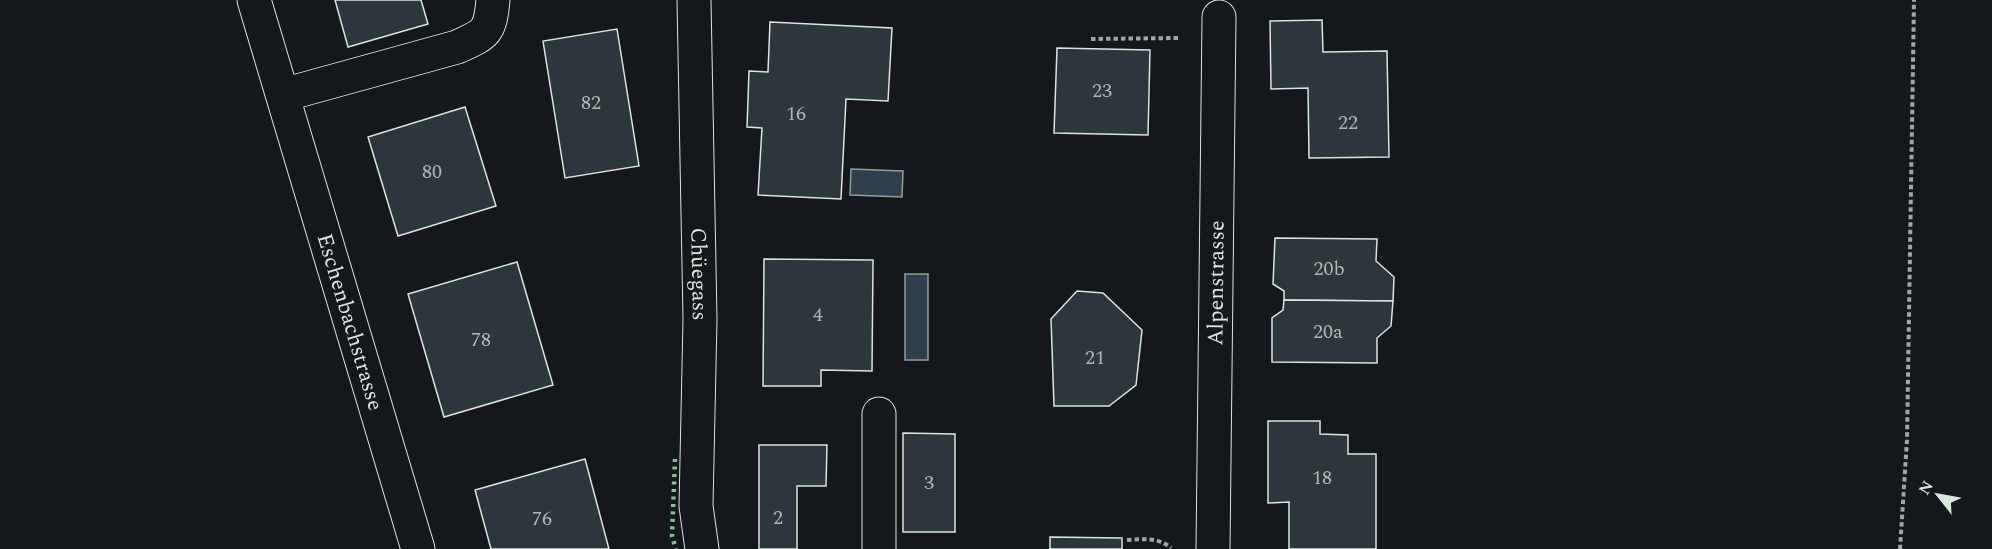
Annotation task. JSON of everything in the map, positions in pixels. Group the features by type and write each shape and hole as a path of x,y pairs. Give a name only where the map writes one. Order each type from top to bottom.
{"street":[{"name":"Eschenbachstrasse","path":"254,0 418,549"},
{"path":"282,95 457,47 480,37 491,23 493,0"},
{"name":"Chüegass","path":"694,0 700,319 696,506 702,549"},
{"name":"Alpenstrasse","path":"1214,549 1219,17"},
{"path":"879,414 879,549"}],"path":[{"path":"1899,549 1907,440 1914,0"},
{"path":"1091,39 1189,38"},
{"path":"1127,540 1155,539 1172,549"}],"water":[{"path":"851,169 903,171 902,197 850,195"},
{"path":"905,274 928,274 928,360 905,360"}],"building":[{"path":"335,0 421,0 428,24 348,47"},
{"path":"1322,20 1323,52 1387,51 1389,157 1309,158 1308,88 1271,89 1270,21"},
{"path":"770,22 892,28 888,101 846,99 841,199 758,195 762,128 747,127 749,71 768,72"},
{"path":"617,29 639,166 565,178 543,41"},
{"path":"1057,48 1150,50 1148,135 1054,133"},
{"path":"465,107 496,206 398,236 368,137"},
{"path":"1275,238 1377,239 1376,261 1394,277 1393,301 1284,300 1284,291 1273,284"},
{"path":"764,259 873,260 872,371 821,370 821,386 763,386"},
{"path":"517,262 553,385 444,417 408,294"},
{"path":"1077,291 1103,293 1142,330 1136,385 1109,406 1054,406 1051,319"},
{"path":"1284,300 1393,301 1391,326 1377,338 1377,363 1272,362 1272,318 1283,310"},
{"path":"1268,421 1320,421 1320,434 1348,435 1348,454 1376,454 1376,549 1289,549 1289,502 1268,503"},
{"path":"903,433 955,434 955,532 903,532"},
{"path":"759,445 827,445 826,486 797,486 797,549 759,549"},
{"path":"585,459 609,549 491,549 475,490"},
{"path":"1050,537 1122,538 1122,549 1050,549"}],"hedge":[{"path":"675,459 672,536 676,549"}]}
